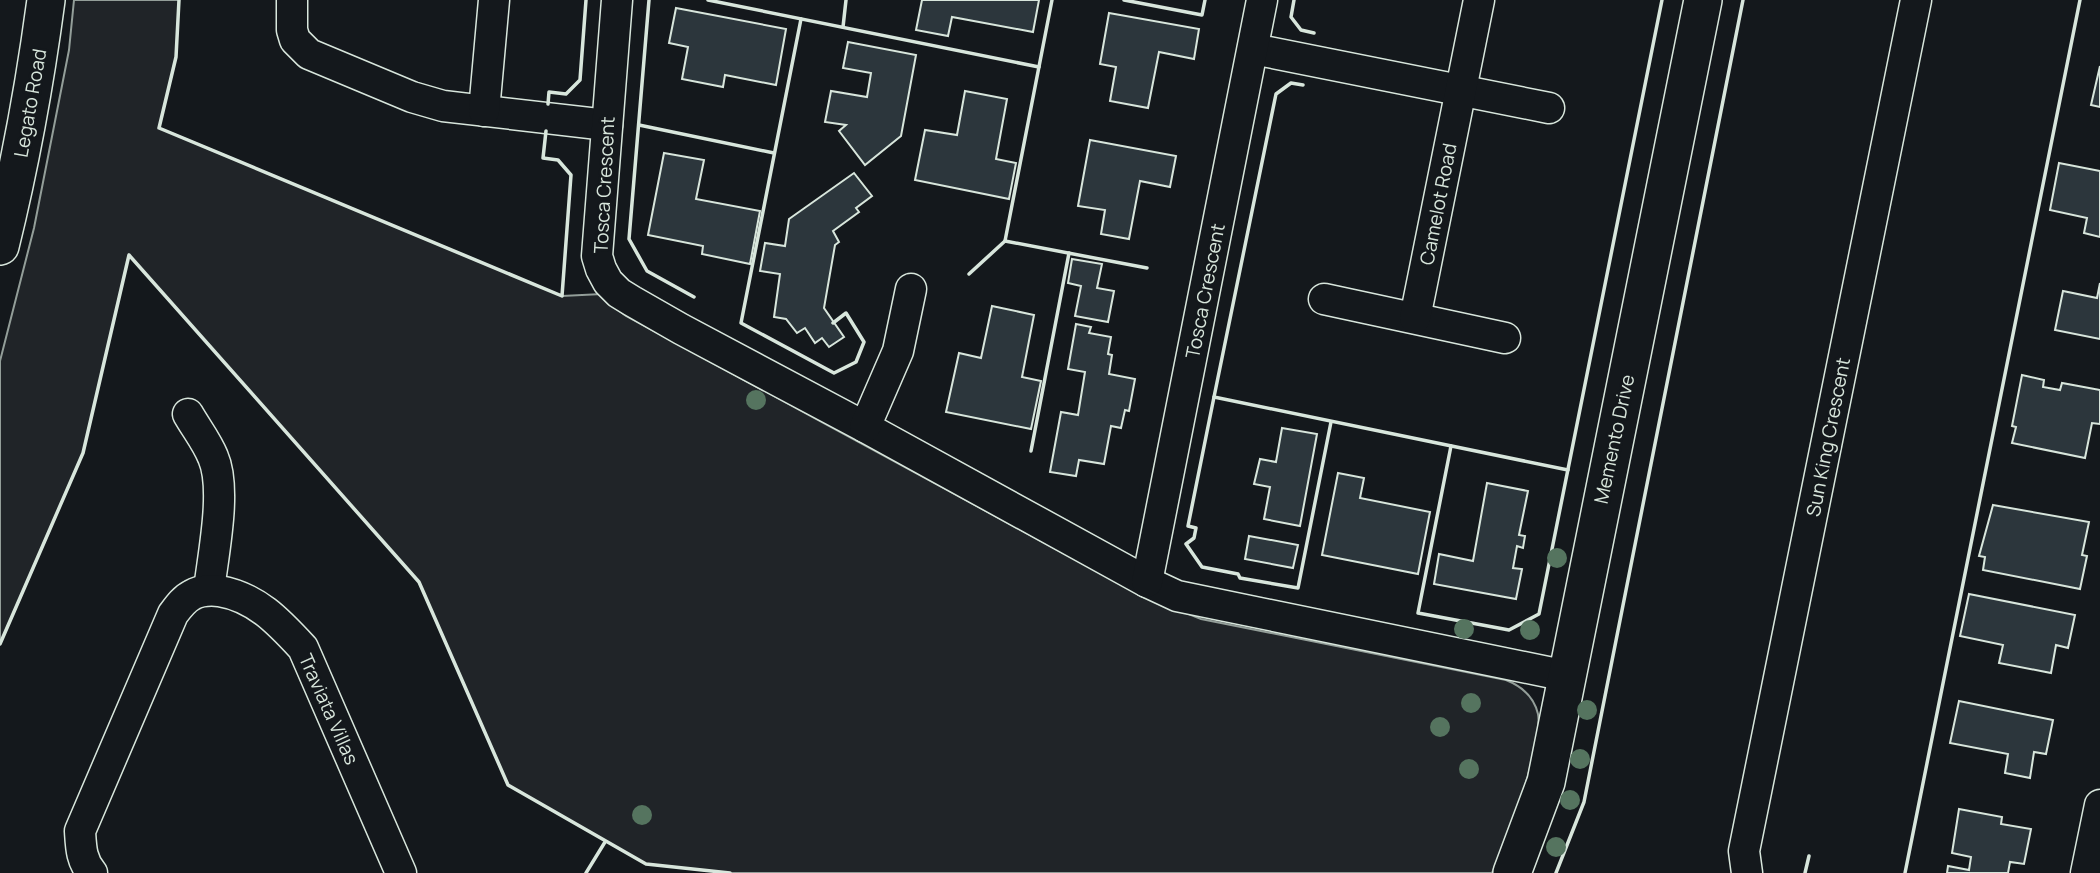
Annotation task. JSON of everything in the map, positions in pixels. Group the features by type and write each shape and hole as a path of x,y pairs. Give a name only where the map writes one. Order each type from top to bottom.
{"street":[{"name":"Legato Road","path":"0,246 15,186 38,61 46,0"},
{"path":"292,0 295,40 309,54 429,103 607,125"},
{"path":"484,111 494,0"},
{"name":"Tosca Crescent","path":"617,0 597,256 608,282 619,293 1177,596 1567,676"},
{"name":"Tosca Crescent","path":"1147,582 1262,0"},
{"name":"Camelot Road","path":"1415,318 1479,0"},
{"name":"Memento Drive","path":"1511,873 1546,782 1703,0"},
{"name":"Sun King Crescent","path":"1747,873 1744,851 1916,0"},
{"path":"1253,49 1549,108"},
{"path":"865,427 898,351 911,289"},
{"path":"1324,299 1505,338"},
{"path":"92,873 81,853 80,831 173,614 184,600 195,593 209,590 218,510 218,481 214,458 188,414"},
{"name":"Traviata Villas","path":"209,590 234,593 254,603 278,621 303,649 401,873"},
{"path":"2086,873 2100,805"}],"shaded area":[{"path":"74,0 179,0 176,57 159,128 562,296 602,294 626,316 1139,594 1201,619 1506,680 1517,685 1530,697 1536,708 1538,730 1522,795 1492,873 730,873 646,864 508,785 419,582 129,255 83,453 0,644 0,361 34,228 69,50"}],"building":[{"path":"922,0 1039,0 1033,32 952,17 948,36 916,30"},
{"path":"676,8 786,29 776,85 725,75 723,87 682,79 688,47 669,43"},
{"path":"1109,13 1199,29 1194,59 1159,52 1148,108 1110,101 1116,67 1100,64"},
{"path":"848,42 916,55 901,136 865,165 839,131 846,125 825,122 831,91 867,97 871,73 843,68"},
{"path":"2100,66 2100,107 2091,105"},
{"path":"965,91 1007,99 996,159 1016,163 1009,199 915,180 925,130 957,135"},
{"path":"1090,140 1176,156 1170,187 1140,181 1129,239 1101,234 1105,210 1078,206"},
{"path":"664,153 704,160 696,199 760,211 750,264 702,254 703,246 648,235"},
{"path":"2059,163 2100,171 2100,237 2084,233 2087,218 2050,210"},
{"path":"854,173 872,196 856,208 859,212 833,231 839,242 835,245 824,308 844,337 829,347 822,338 815,343 805,328 797,333 786,319 774,317 780,274 760,271 765,243 785,246 789,219"},
{"path":"1072,259 1102,264 1097,288 1114,291 1108,322 1075,316 1081,286 1068,283"},
{"path":"2100,283 2100,339 2055,330 2063,291 2097,298"},
{"path":"992,306 1034,315 1022,377 1041,381 1031,429 946,412 959,353 981,358"},
{"path":"1076,324 1091,327 1089,333 1111,337 1109,374 1135,379 1129,411 1125,410 1121,428 1111,426 1104,464 1079,460 1076,476 1050,472 1061,412 1078,415 1085,372 1068,369"},
{"path":"2022,375 2044,380 2043,387 2060,390 2062,383 2100,390 2100,424 2092,423 2085,458 2012,443 2016,427 2012,426"},
{"path":"1282,428 1317,434 1300,526 1264,519 1270,487 1254,484 1260,459 1276,462"},
{"path":"1338,473 1364,478 1360,498 1430,512 1418,574 1322,555"},
{"path":"1487,483 1528,491 1519,535 1525,536 1523,548 1517,546 1513,568 1522,569 1516,599 1434,584 1439,554 1473,561"},
{"path":"1993,505 2089,522 2082,555 2087,556 2080,589 1983,570 1985,557 1979,556"},
{"path":"1249,536 1298,545 1293,568 1245,559"},
{"path":"1969,594 2075,615 2068,648 2056,645 2051,673 1999,663 2003,645 1960,636"},
{"path":"1959,701 2053,720 2046,754 2034,752 2030,778 2005,773 2008,754 1950,743"},
{"path":"1959,809 2002,817 2001,824 2031,829 2024,864 2010,862 2008,873 1947,873 1948,866 1969,870 1971,857 1952,853"}],"wall":[{"path":"179,0 176,57 159,128 562,296 571,175 558,160 543,158 546,131"},
{"path":"548,104 549,92 566,94 580,80 586,0"},
{"path":"649,0 629,239 647,271 694,297"},
{"path":"708,0 1039,67"},
{"path":"843,27 846,0"},
{"path":"969,274 1005,241 1052,0"},
{"path":"1124,0 1202,15 1205,0"},
{"path":"1294,0 1291,17 1301,30 1314,33"},
{"path":"1451,446 1418,613 1509,630 1539,614 1662,0"},
{"path":"1556,873 1584,802 1743,0"},
{"path":"1905,873 2080,0"},
{"path":"801,19 741,323 834,373 856,362 864,342 846,313 833,323"},
{"path":"1303,85 1291,83 1276,94 1214,397 1568,470"},
{"path":"639,125 774,153"},
{"path":"1005,241 1147,268"},
{"path":"1031,451 1069,253"},
{"path":"0,644 83,453 129,255 419,582 508,785 646,864 730,873"},
{"path":"1214,397 1188,526 1196,528 1194,538 1186,544 1202,567 1238,574 1240,578 1298,588 1331,422"},
{"path":"586,873 605,842"},
{"path":"1805,873 1809,856"}]}
